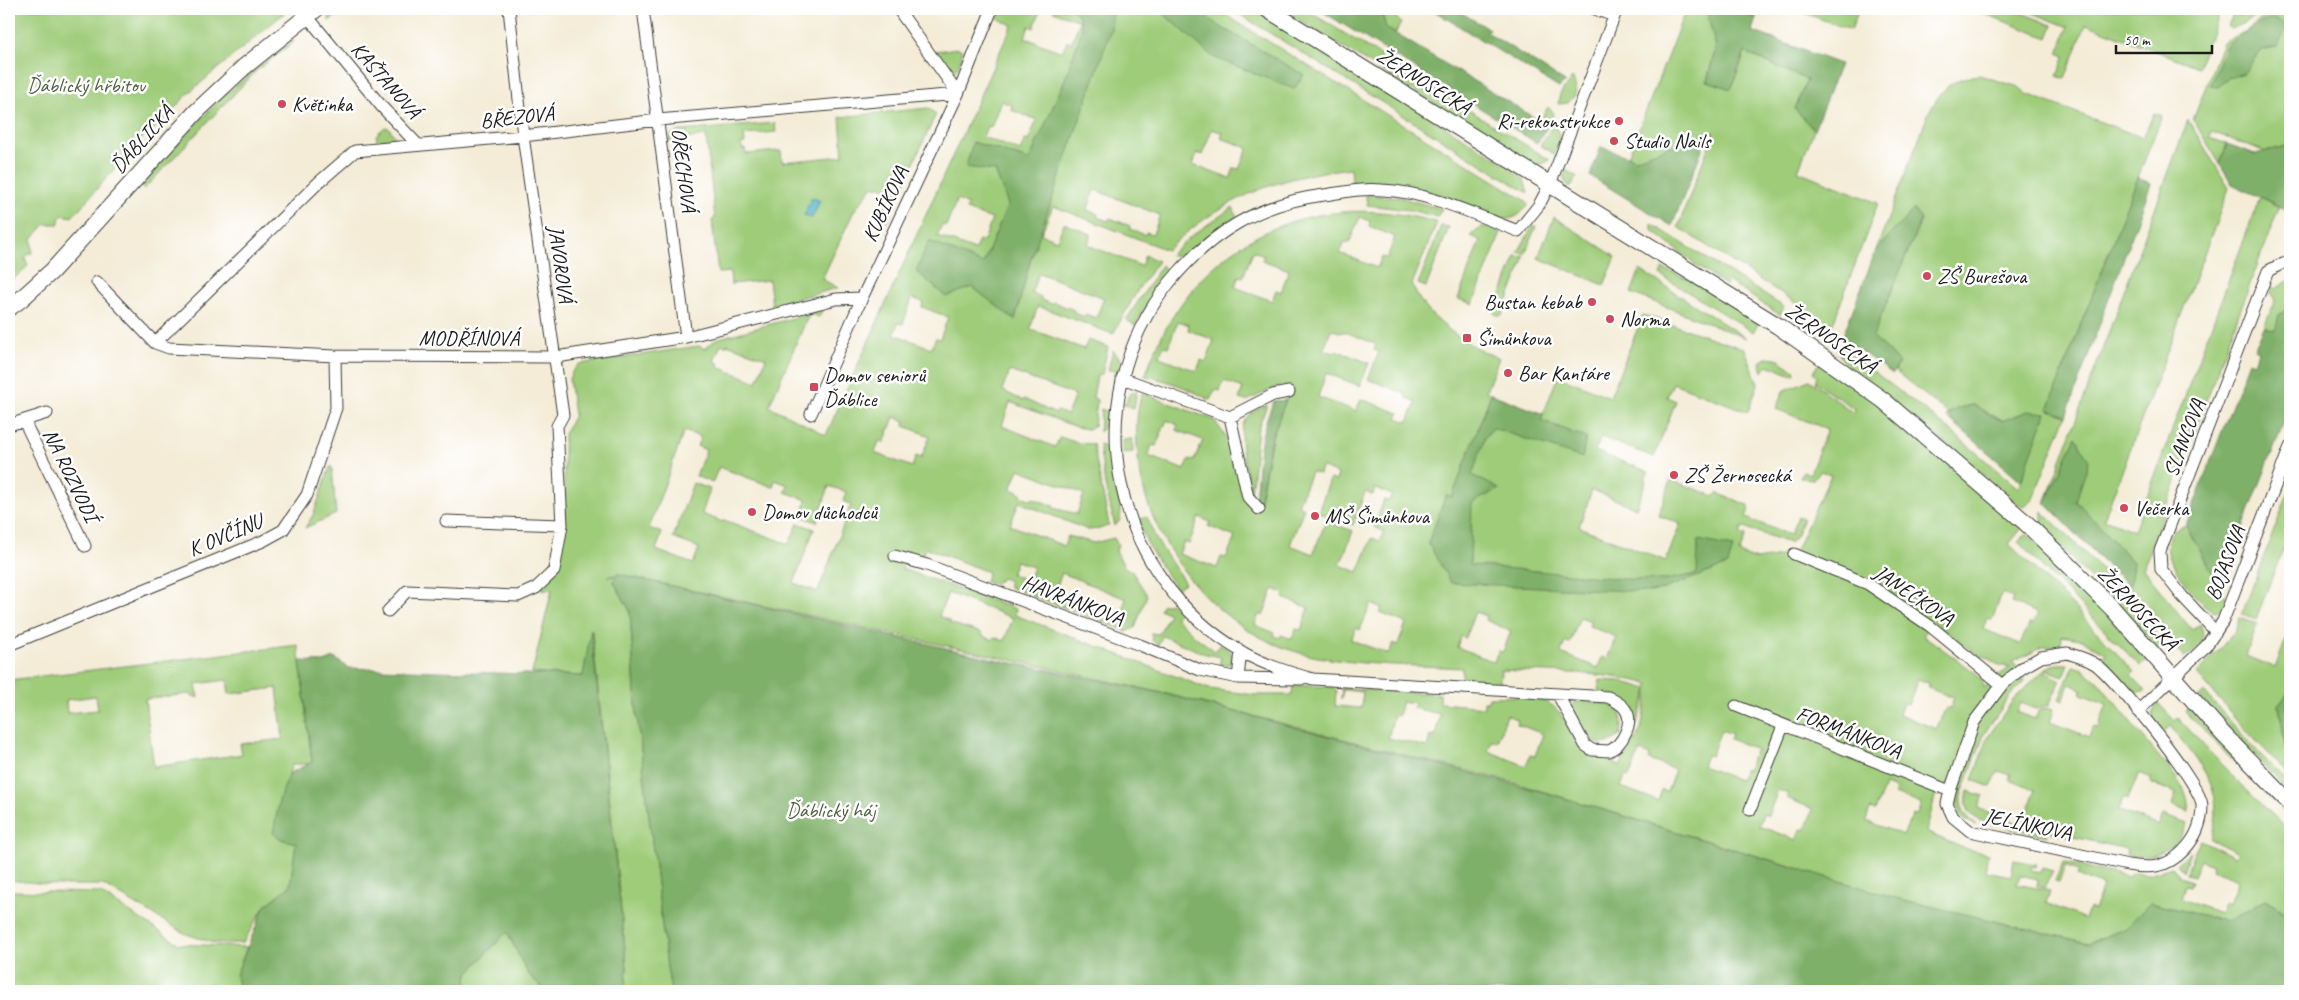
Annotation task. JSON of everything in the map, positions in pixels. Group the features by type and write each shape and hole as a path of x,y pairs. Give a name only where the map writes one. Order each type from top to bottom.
{"street":[{"name":"JAVOROVÁ","path":"388,611 408,591 518,596 536,588 554,571 562,525 557,426 563,415 523,136 509,9"},
{"name":"OŘECHOVÁ","path":"643,9 686,337"},
{"path":"898,9 958,94"},
{"name":"KUBÍKOVA","path":"811,414 862,298 958,94 992,9"},
{"name":"ŽERNOSECKÁ","path":"1267,9 1778,326 1883,400 2026,523 2113,609 2242,754 2290,803"},
{"path":"1558,695 1585,745 1592,750 1609,751 1622,740 1628,717 1626,710 1608,697 1313,679 1270,666 1241,651 1205,625 1177,598 1151,564 1132,524 1120,481 1114,436 1122,378 1130,351 1156,300 1180,269 1209,241 1255,214 1275,205 1304,198 1360,190 1383,190 1446,204 1518,231 1540,204 1550,184 1615,13 1595,9"},
{"name":"KAŠTANOVÁ","path":"312,12 382,107 418,145"},
{"name":"ĎÁBLICKÁ","path":"9,308 52,271 196,112 244,67 312,12"},
{"name":"BŘEZOVÁ","path":"155,343 318,182 355,152 523,136 658,120 958,94"},
{"name":"SLANCOVA","path":"2216,632 2182,596 2161,569 2160,551 2268,271 2283,263 2290,262"},
{"path":"96,282 155,343"},
{"name":"MODŘÍNOVÁ","path":"155,343 169,348 189,350 335,356 556,357 686,337 836,298 862,298"},
{"name":"K OVČÍNU","path":"9,645 262,542 283,530 307,495 336,408 335,356"},
{"path":"1122,378 1230,417 1273,395 1289,392"},
{"path":"9,425 47,413"},
{"path":"1230,417 1248,497 1258,509"},
{"name":"NA ROZVODÍ","path":"24,421 85,546"},
{"name":"BOJASOVA","path":"2173,678 2206,646 2223,621 2290,447"},
{"path":"446,521 562,525"},
{"name":"JANEČKOVA","path":"1794,554 1868,584 1930,626 2002,685"},
{"name":"HAVRÁNKOVA","path":"895,556 927,565 1140,645 1200,670 1238,678 1313,679"},
{"path":"1238,678 1241,651"},
{"name":"JELÍNKOVA","path":"2066,653 2096,665 2138,711 2182,768 2199,794 2202,805 2197,832 2190,843 2179,855 2163,866 2152,868 2128,866 1970,831 1952,817 1947,804 1950,791 1974,722 2002,685 2022,668 2041,657 2066,653"},
{"path":"2138,711 2173,678"},
{"name":"FORMÁNKOVA","path":"1736,706 1950,791"},
{"path":"1750,810 1783,726"}],"green space":[{"name":"Ďáblický hřbitov","path":"9,9 289,9 191,91 151,132 149,130 72,217 63,215 59,219 59,224 45,224 32,239 32,253 27,255 25,259 28,266 9,283"},
{"path":"329,9 346,9 329,21"},
{"path":"1001,9 1041,9 1034,28 1029,26 1025,38 1062,52 1067,41 1071,43 1080,21 1053,11 1054,9 1216,9 1525,200 1528,205 1521,213 1510,219 1500,218 1428,191 1390,185 1352,183 1351,168 1299,177 1252,193 1208,217 1167,250 1053,206 1041,234 1057,240 1064,223 1091,234 1088,245 1141,266 1145,255 1158,261 1139,288 1113,334 1038,306 1030,329 1084,349 1088,340 1108,347 1102,374 1097,376 1093,397 1097,400 1094,427 1087,429 1076,427 1010,402 1002,426 1055,447 1060,437 1078,443 1093,444 1109,525 1100,529 1088,530 1019,502 1010,525 1064,546 1068,536 1094,543 1114,538 1118,545 1116,551 1125,568 1131,570 1147,595 1135,628 1127,631 1009,587 1009,581 1002,578 994,584 985,582 988,572 926,548 921,557 907,555 902,569 1016,609 1015,615 1209,689 1255,695 1292,695 1293,685 1333,687 1336,691 1335,706 1361,708 1363,692 1343,690 1341,699 1342,688 1440,694 1440,703 1484,707 1484,701 1488,701 1489,697 1537,699 1550,704 1560,713 1581,747 1620,766 1641,730 1649,684 1613,677 1575,673 1501,670 1500,685 1465,683 1465,678 1462,678 1462,668 1354,662 1318,657 1290,650 1263,639 1239,624 1216,606 1196,586 1178,563 1163,538 1146,499 1140,469 1137,437 1137,421 1142,393 1214,420 1226,437 1230,449 1234,448 1258,511 1272,438 1290,388 1282,385 1246,401 1239,399 1243,388 1224,381 1220,391 1215,390 1210,400 1179,385 1145,376 1165,331 1190,292 1221,260 1257,236 1297,220 1340,212 1386,213 1435,222 1436,225 1412,284 1417,296 1436,319 1461,338 1499,358 1486,391 1491,394 1543,414 1558,376 1610,397 1643,315 1745,349 1758,384 1748,412 1673,383 1667,397 1676,401 1654,457 1601,437 1595,451 1649,472 1644,480 1646,481 1636,508 1592,490 1579,527 1666,561 1680,524 1658,515 1671,480 1714,496 1717,493 1750,506 1746,518 1790,535 1798,516 1803,518 1796,537 1789,543 1743,527 1740,533 1746,536 1739,553 1756,560 1794,554 1831,475 1821,471 1813,479 1800,478 1803,471 1810,474 1827,429 1776,409 1783,391 1809,380 1854,413 1855,409 1815,382 1817,376 1813,372 1819,363 1827,359 2022,528 2009,544 2074,607 2134,672 2131,675 2146,690 2138,692 2125,688 2100,661 2106,653 2080,639 2062,636 2061,647 2043,647 2013,662 2025,681 2009,697 1984,734 1961,796 1965,813 1977,825 1963,818 1960,814 1957,806 1957,795 1938,785 1926,832 1963,848 1988,854 1985,871 2011,876 2014,860 2036,864 2036,867 2032,866 2031,870 2041,872 2042,868 2053,871 2045,888 2037,886 2038,879 2020,875 2017,884 2050,891 2046,903 2085,919 2089,908 2094,910 2103,886 2077,875 2079,871 2065,866 2059,882 2055,881 2063,862 2129,877 2131,873 2148,874 2172,867 2181,877 2191,881 2189,886 2185,885 2181,899 2220,913 2224,902 2229,904 2238,880 2212,870 2213,865 2201,860 2194,876 2186,874 2201,840 2235,857 2238,853 2210,839 2215,822 2216,806 2213,791 2200,764 2170,726 2161,734 2158,730 2153,715 2158,703 2175,721 2178,718 2240,784 2290,831 2290,915 2265,900 2228,921 2150,903 2124,929 2089,943 1903,900 1515,783 1163,693 618,574 607,577 617,576 613,580 630,611 636,707 671,991 625,991 627,968 592,631 583,676 532,673 552,590 542,589 564,526 564,434 574,415 569,379 579,364 699,346 705,349 716,339 820,309 822,312 819,317 811,314 806,321 769,406 826,435 1012,25 997,18","holes":["1001,101 1012,105 1011,110 1037,120 1028,141 1025,140 1020,151 983,137 987,126 991,127","1212,129 1223,133 1221,138 1248,148 1239,169 1234,168 1230,179 1193,165 1197,153 1202,155","1095,190 1160,215 1153,234 1146,232 1145,235 1130,229 1130,226 1110,218 1108,221 1097,217 1098,214 1087,210","957,200 968,205 966,210 992,219 984,241 979,240 975,250 937,236 942,225 946,226","1360,217 1370,221 1369,226 1395,237 1387,258 1382,257 1377,268 1340,253 1344,242 1349,243","1253,251 1264,255 1262,260 1289,270 1281,292 1276,290 1272,301 1235,287 1239,276 1243,277","1039,273 1104,298 1096,318 1085,314 1084,317 1073,312 1074,310 1053,302 1052,304 1041,300 1041,297 1031,293","912,298 923,302 922,307 948,317 940,339 936,338 931,348 894,334 898,323 903,324","1178,321 1189,325 1188,330 1214,340 1206,362 1201,360 1197,371 1159,357 1164,346 1168,347","1331,329 1342,333 1343,331 1376,344 1374,350 1379,352 1368,379 1406,394 1405,397 1416,402 1408,422 1397,418 1399,413 1361,399 1356,411 1318,397 1326,373 1360,386 1369,363 1336,350 1334,353 1324,349","721,344 726,346 727,344 766,358 757,382 718,367 719,363 714,361","1010,371 1075,395 1067,415 1057,411 1056,414 1024,399 1023,401 1002,390","894,417 905,421 904,426 930,436 921,458 916,456 912,467 875,453 879,441 884,443","1167,420 1178,425 1176,430 1203,440 1194,461 1189,459 1185,470 1148,456 1152,445 1156,446","684,431 701,437 697,446 706,450 696,476 712,483 719,467 773,487 775,480 788,485 785,492 807,500 801,516 817,522 829,486 846,492 843,501 851,505 818,592 794,583 814,529 798,523 789,544 724,520 723,522 702,514 710,489 693,483 673,538 699,548 693,564 656,550 662,533 649,528","1321,467 1338,474 1336,481 1330,479 1318,512 1353,525 1365,492 1373,495 1375,488 1392,495 1389,501 1384,500 1374,527 1384,531 1380,541 1372,538 1358,572 1340,565 1353,531 1326,521 1313,554 1290,545 1304,508 1298,505 1311,472 1319,474","1019,469 1084,494 1077,514 1053,508 1054,506 1033,498 1032,500 1021,496 1021,493 1011,489","1199,517 1210,522 1208,526 1235,537 1226,558 1221,557 1217,568 1179,554 1184,542 1189,544","1016,561 1033,567 1028,581 1011,574","1062,573 1126,599 1119,618 1108,614 1107,616 1076,602 1075,604 1054,593","1273,589 1284,593 1283,598 1309,608 1301,630 1296,629 1292,639 1281,635 1280,638 1274,636 1275,633 1255,625 1259,614 1263,616","948,593 1013,618 1004,641 994,637 992,640 982,635 982,633 949,623 950,621 939,616","2002,593 2013,598 2011,603 2038,613 2033,624 2030,623 2020,644 1983,629 1987,618 1992,620","1371,604 1382,608 1380,613 1406,623 1398,645 1393,643 1389,654 1351,640 1356,628 1360,630","1475,612 1486,616 1485,620 1511,631 1503,652 1498,651 1494,662 1457,647 1461,636 1465,638","1580,617 1591,621 1589,626 1616,637 1607,659 1602,657 1598,668 1561,653 1565,642 1570,643","1934,623 1982,658 1984,656 2000,666 2010,666 1984,688 1983,682 1977,674 1923,635","1918,679 1929,683 1928,688 1954,698 1950,709 1946,708 1936,729 1899,714 1903,703 1908,705","1402,701 1414,703 1413,708 1440,714 1435,737 1430,736 1427,747 1388,738 1394,715 1398,716","1507,715 1518,720 1517,724 1543,734 1535,756 1530,755 1526,766 1488,751 1492,740 1497,742","1721,730 1732,734 1730,739 1756,749 1748,770 1744,769 1739,780 1702,766 1706,755 1711,756","1640,751 1650,755 1649,760 1675,770 1667,792 1662,790 1658,801 1621,787 1625,776 1629,777","1885,785 1896,789 1895,794 1921,804 1917,815 1913,814 1903,835 1866,821 1870,809 1875,811","1778,790 1789,794 1787,798 1813,809 1805,830 1801,829 1796,840 1759,826 1763,814 1768,816"]},
{"path":"1072,9 1113,9 1111,30 1029,265 1015,320 972,287 946,297 916,271 929,241 983,264 1008,204 995,171 966,167 973,142 1029,160 1064,82 1082,29 1079,16"},
{"path":"1158,9 1194,9 1221,27 1304,75 1294,89 1213,57"},
{"path":"1231,9 1255,9 1514,169 1524,179 1528,193"},
{"path":"1281,9 1305,9 1550,160 1542,164 1530,163"},
{"path":"1318,9 1381,9 1386,28 1548,126 1537,143"},
{"path":"1381,9 1389,9 1401,23 1395,34 1385,28"},
{"path":"1431,9 1455,9 1489,29 1487,32 1565,82 1559,88"},
{"path":"1686,9 1706,9 1716,47 1707,80 1731,89 1745,52 1807,80 1795,109 1814,130 1798,171 1878,203 1832,326 1678,227 1714,132 1635,159 1628,157"},
{"path":"1706,9 1746,9 1744,14 1756,18 1752,31 1840,64 1814,130 1795,109 1807,80 1745,52 1731,89 1707,81 1716,47"},
{"path":"1746,9 1759,9 1756,18 1744,14"},
{"path":"1793,9 1859,9 1851,30"},
{"path":"1972,9 2011,9 2053,25 2048,38"},
{"path":"2023,9 2221,9 2198,67 2086,24 2065,79 2057,76 2065,56 2058,53 2068,27"},
{"path":"2235,9 2241,9 2239,16 2268,10 2232,29 2228,26"},
{"path":"2241,9 2272,9 2238,16"},
{"path":"2274,9 2290,9 2290,148 2269,153 2212,132 2210,138 2227,144 2220,164 2193,120 2223,42 2246,31"},
{"path":"2274,19 2288,26 2277,47 2261,50 2244,73 2229,78 2218,86 2210,85 2227,44 2262,22"},
{"path":"293,40 294,42 256,71 144,189 141,184 219,100 278,50"},
{"path":"958,48 962,50 961,60 956,70 951,74 941,64 935,51"},
{"path":"1979,75 2019,87 2027,94 2143,138 2154,113 2162,116 2048,409 2066,416 2032,501 2024,507 2016,504 1949,446 1845,364 1838,352 1839,345 1945,426 2018,488 2023,477 2028,411 2002,421 1973,405 1958,408 1949,414 1895,371 1899,363 1873,336 1921,220 1914,210 1876,250 1929,112 1948,86 1961,79"},
{"path":"1572,78 1576,89 1575,94 1568,103 1558,104 1560,94"},
{"path":"1548,107 1554,113 1548,126 1540,121"},
{"path":"928,108 936,114 887,221 879,216 892,191 879,185 878,188 873,186 854,211 822,279 838,288 772,305 769,280 731,284 730,272 718,273 712,220 715,219 706,136 668,141 672,134 680,131 775,123 776,132 744,135 745,143 741,144 746,154 781,151 782,162 843,156 840,117"},
{"path":"2188,120 2229,188 2104,519 2134,531 2260,197 2279,207 2143,569 2192,630 2200,624 2203,635 2202,640 2194,652 2184,658 2171,643 2146,603 2045,503"},
{"path":"1554,124 1559,139 1554,154 1540,145"},
{"path":"385,127 389,128 395,137 378,142 376,135"},
{"path":"1709,132 1672,226 1590,176 1601,147 1635,159"},
{"path":"2227,144 2255,154 2290,145 2290,186 2283,208 2232,184 2220,164"},
{"path":"1564,169 1577,177 1570,188 1564,180"},
{"path":"2138,177 2151,184 2066,416 2048,409"},
{"path":"2290,186 2290,213 2283,208"},
{"path":"1366,195 1399,197 1442,209 1437,217 1410,210 1367,205"},
{"path":"1233,207 1237,217 1222,225 1186,255 1178,257 1170,255 1194,234"},
{"path":"1914,209 1921,220 1873,336 1899,363 1893,374 1842,338 1876,250"},
{"path":"1554,217 1616,257 1604,285 1538,258"},
{"path":"1652,224 1784,307 1780,315 1728,281 1726,285 1698,267 1652,230"},
{"path":"1441,226 1449,227 1426,287 1418,284"},
{"path":"1533,226 1536,226 1525,254 1518,252"},
{"path":"1482,227 1492,227 1501,233 1473,304 1458,299 1480,240 1470,236"},
{"path":"1516,256 1525,257 1502,315 1499,316 1494,313"},
{"path":"1162,265 1166,269 1165,278 1135,325 1126,320"},
{"path":"1663,269 1687,278 1759,323 1753,332 1660,275"},
{"path":"1640,270 1746,338 1631,293"},
{"path":"2290,280 2290,308 2279,315 2276,330 2264,327 2275,301 2269,288 2265,290 2268,283 2275,289"},
{"path":"2290,308 2290,406 2220,587 2186,525 2249,361 2254,363 2258,351 2254,349 2264,327 2275,330 2279,315"},
{"path":"1113,350 1119,357 1119,371 1108,370"},
{"path":"1767,357 1776,358 1794,370 1795,374 1792,375 1767,365 1763,372 1760,362"},
{"path":"1137,390 1134,408 1124,405 1129,395"},
{"path":"1491,394 1543,414 1541,420 1586,438 1582,458 1493,428 1486,436 1472,475 1499,489 1472,503 1470,565 1624,579 1666,580 1697,574 1698,540 1733,547 1728,565 1651,592 1451,583 1428,543 1446,495 1452,497"},
{"path":"1286,400 1271,439 1259,504 1255,499 1260,449 1265,425 1274,401"},
{"path":"1267,405 1258,428 1251,494 1243,457 1242,428 1249,415"},
{"path":"1973,405 2002,421 2028,411 2046,413 2021,481 1946,416 1958,408"},
{"path":"1101,409 1111,413 1108,424 1099,432"},
{"path":"2076,437 2089,461 2076,501 2133,562 2130,587 2045,503"},
{"path":"1132,439 1133,452 1122,453 1122,440"},
{"path":"1099,444 1109,450 1111,456 1121,511 1120,520 1115,526 1105,485"},
{"path":"330,467 332,467 336,514 305,528 313,515"},
{"path":"2290,488 2290,531 2256,619 2242,614"},
{"path":"2042,511 2127,594 2164,645 2159,650 2045,531 2042,524"},
{"path":"1147,517 1156,539 1185,583 1177,589 1154,556 1141,530 1138,520"},
{"path":"2186,525 2228,601 2224,607 2215,612 2194,595 2180,577 2170,559 2167,546 2170,536 2173,530"},
{"path":"2027,533 2088,593 2148,659 2140,666 2018,542"},
{"name":"Ďáblický háj","path":"618,574 1003,661 1162,693 1547,793 1903,900 2089,943 2124,929 2150,903 2228,921 2265,900 2290,915 2290,991 671,991 636,707 630,611 613,580"},
{"path":"1171,603 1180,611 1175,617 1196,637 1215,651 1221,644 1230,651 1233,657 1230,664 1219,666 1221,657 1206,654 1162,636 1158,646 1152,640 1151,633 1159,634 1169,614 1160,609 1162,605"},
{"path":"2240,618 2257,624 2246,656 2275,668 2290,629 2290,690 2279,705 2287,758 2290,760 2290,776 2242,726 2197,674 2233,634"},
{"path":"591,629 627,968 625,991 546,991 528,974 507,932 468,973 465,991 239,991 236,975 264,907 290,886 296,843 281,839 273,833 280,797 290,773 312,762 300,661 324,662 334,658 349,668 583,676"},
{"path":"298,645 312,763 292,765 289,773 281,839 296,843 290,886 264,907 243,943 214,943 186,934 103,885 55,885 9,880 9,680","holes":["227,680 229,694 277,688 283,739 240,744 242,754 154,767 145,699 189,694 198,698 196,684","96,696 98,710 67,713 66,700"]},
{"path":"2068,664 2063,676 2045,669 2052,665"},
{"path":"2073,666 2083,669 2098,682 2183,786 2189,812 2172,805 2176,793 2150,783 2152,778 2139,773 2128,799 2124,797 2118,810 2158,826 2163,815 2187,824 2170,847 2146,856 2126,855 2127,849 2047,831 2046,836 2004,826 2006,819 2018,823 2022,813 2027,814 2035,790 2009,780 2011,775 1998,771 1991,787 1972,780 1988,737 2013,700 2043,671 2061,680 2049,705 2036,709 2021,703 2017,712 2035,719 2039,710 2054,709 2050,722 2089,737 2093,727 2098,728 2107,704 2081,694 2082,689 2069,684 2063,701 2059,699"},
{"path":"1600,680 1620,681 1648,689 1634,732 1633,715 1630,709 1626,703 1614,695 1598,691"},
{"path":"2290,690 2290,760 2287,758 2279,705"},
{"path":"2204,692 2258,752 2290,784 2290,793 2199,697"},
{"path":"1574,702 1604,703 1617,709 1622,723 1621,735 1603,744 1596,743 1590,739 1572,708"},
{"path":"2189,707 2245,768 2290,812 2290,817 2262,791 2185,711"},
{"path":"1968,791 1983,796 1978,808 2000,817 1997,825 1972,816 1967,806"},
{"path":"2190,852 2183,872 2176,864"},
{"path":"9,891 100,893 179,944 247,947 236,975 239,991 9,991"},
{"path":"507,931 528,974 546,991 465,991 468,973"}],"water":[{"path":"812,197 820,201 812,218 804,215"}],"place":[{"name":"Květinka","path":"282,104"},
{"name":"Ri-rekonstrukce","path":"1619,121"},
{"name":"Studio Nails","path":"1614,141"},
{"name":"ZŠ Burešova","path":"1927,276"},
{"name":"Bustan kebab","path":"1592,302"},
{"name":"Norma","path":"1610,319"},
{"name":"Šimůnkova","path":"1467,338"},
{"name":"Bar Kantáre","path":"1508,373"},
{"name":"Domov seniorů Ďáblice","path":"814,387"},
{"name":"ZŠ Žernosecká","path":"1674,475"},
{"name":"Večerka","path":"2124,508"},
{"name":"Domov důchodců","path":"752,512"},
{"name":"MŠ Šimůnkova","path":"1315,516"}]}
